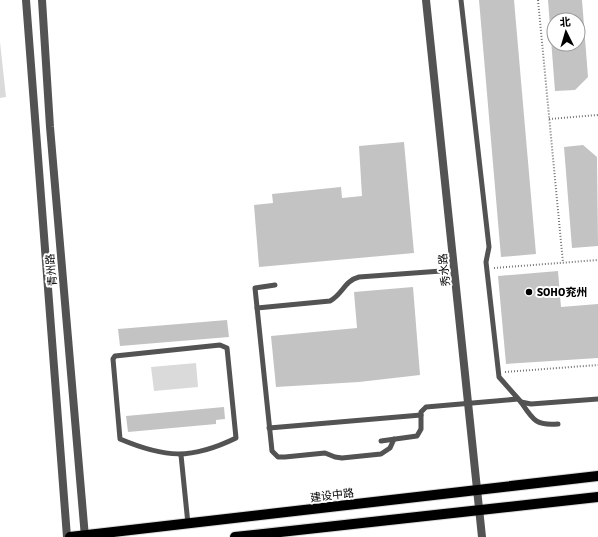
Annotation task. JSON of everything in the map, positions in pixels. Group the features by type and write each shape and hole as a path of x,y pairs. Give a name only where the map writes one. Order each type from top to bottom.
{"main road":[{"name":"建设中路","path":"68,537 598,476"},
{"path":"235,537 598,497"}],"street":[{"name":"青州路","path":"26,0 68,537"},
{"name":"青州路","path":"42,0 50,127 85,536"},
{"name":"秀水路","path":"426,0 482,537"}],"lane":[{"path":"461,0 489,247 486,262 499,376 508,389 537,422 543,425 558,424"},
{"path":"257,308 330,301 338,296 349,281 359,277 455,270"},
{"path":"275,284 255,288 271,449 275,455 325,453 342,458 381,454 390,448 394,439"},
{"path":"220,345 227,348 236,438 210,448 181,455 149,449 120,439 113,359 115,356 220,345"},
{"path":"381,440 417,436 421,429 421,415 423,409 426,407 520,401 531,404 598,399"},
{"path":"269,428 421,415"},
{"path":"181,455 188,524"}],"path":[{"path":"538,0 563,263"},
{"path":"550,119 598,115"},
{"path":"487,269 598,260"},
{"path":"499,372 598,365"}],"shaded area":[{"path":"0,42 6,97 0,98"},
{"path":"196,363 198,387 154,391 151,367"}],"building":[{"path":"479,0 514,0 536,254 501,257"},
{"path":"548,0 582,0 583,12 549,12"},
{"path":"586,51 588,77 575,90 555,91 552,52"},
{"path":"404,142 414,253 259,267 254,205 273,203 272,194 341,187 342,198 362,196 359,146"},
{"path":"583,145 597,157 598,246 572,248 564,147"},
{"path":"558,271 561,307 598,304 598,358 506,364 498,276"},
{"path":"413,287 420,375 359,382 276,387 271,336 357,328 354,292"},
{"path":"227,320 229,337 120,346 118,329"},
{"path":"224,407 225,419 216,420 216,424 128,432 126,416"}],"place":[{"name":"SOHO兖州","path":"529,292"}]}
